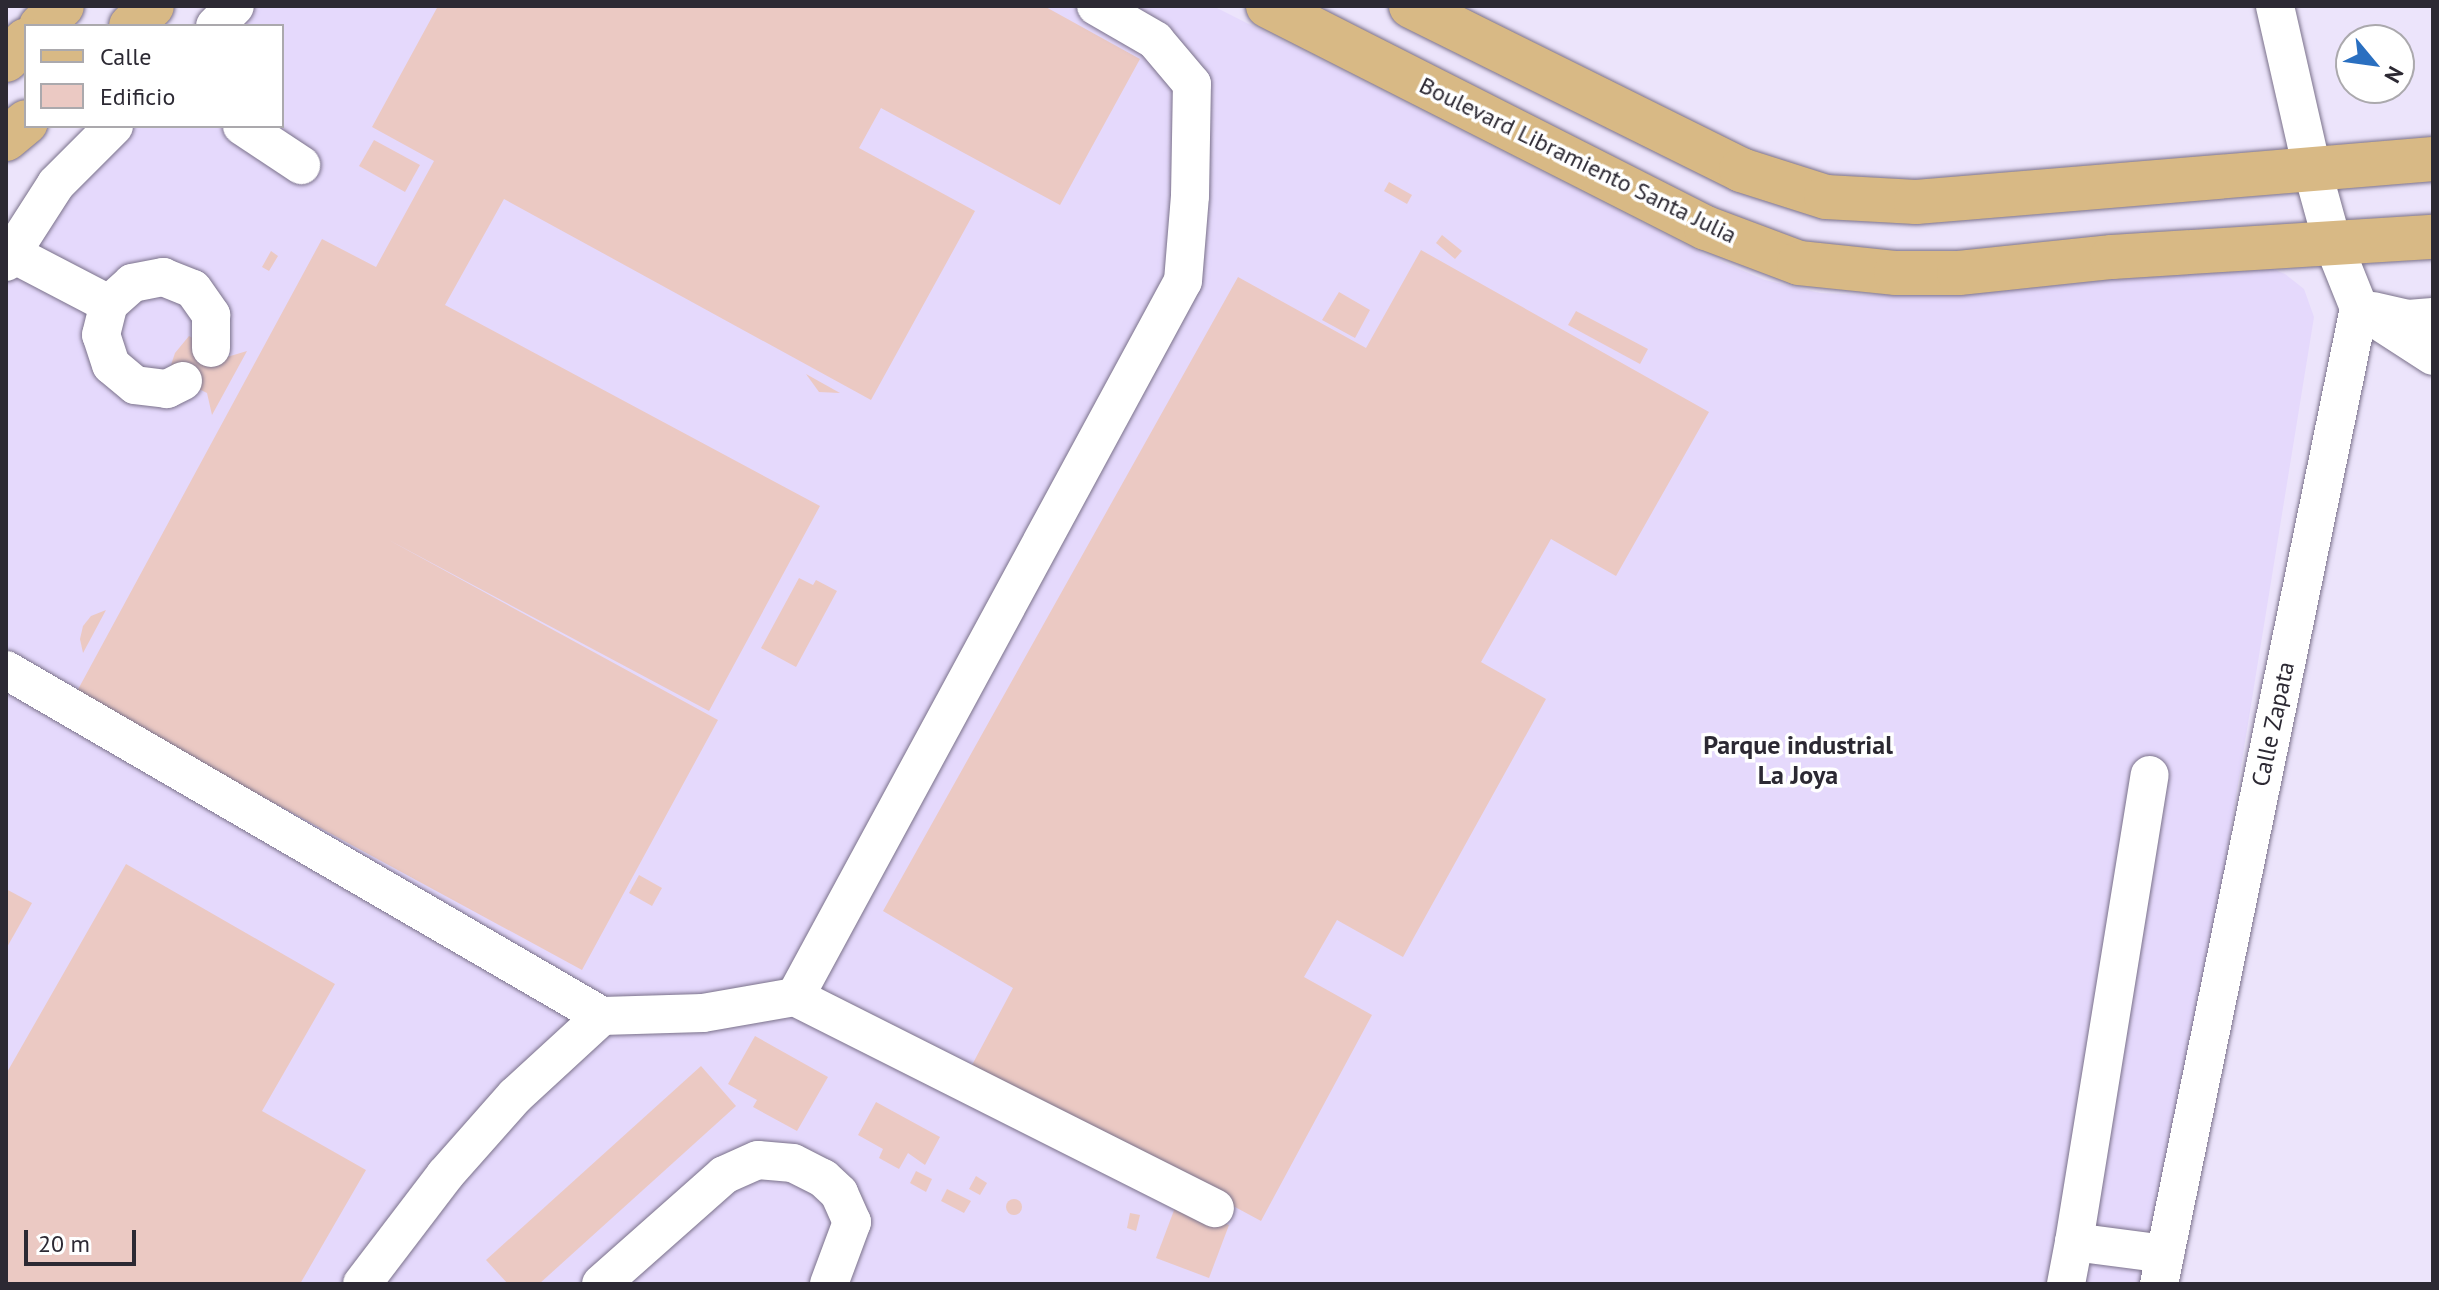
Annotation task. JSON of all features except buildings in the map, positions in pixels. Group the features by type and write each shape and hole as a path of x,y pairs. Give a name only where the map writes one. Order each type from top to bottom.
{"main road":[{"path":"43,24 62,6"},
{"path":"133,24 152,6"},
{"name":"Boulevard Libramiento Santa Julia","path":"1268,6 1706,228 1799,263 1896,273 1959,273 2112,257 2433,237"},
{"path":"1411,6 1741,170 1826,197 1916,202 2433,159"},
{"path":"6,60 24,42"},
{"path":"6,139 24,124"}],"street":[{"path":"217,24 235,6"},
{"path":"795,997 1183,281 1190,196 1192,84 1155,40 1096,6"},
{"path":"2275,6 2312,169 2332,241 2359,308 2433,356"},
{"path":"109,304 9,257 56,184 112,128"},
{"path":"245,128 301,165"},
{"path":"183,381 167,389 135,385 111,365 101,335 109,304 132,283 163,277 193,289 211,315 211,348"},
{"path":"2359,308 2408,319 2433,317"},
{"name":"Calle Zapata","path":"2162,1269 2359,308"},
{"path":"6,670 602,1016 703,1013 795,997 1215,1208"},
{"path":"2066,1284 2150,775"},
{"path":"362,1284 445,1175 515,1096 602,1016"},
{"path":"601,1284 724,1175 758,1160 793,1163 823,1178 839,1193 852,1222 829,1284"},
{"path":"2074,1242 2162,1269"}],"shaded area":[{"path":"220,6 1213,6 1704,254 1765,280 1820,293 1869,295 2257,263 2285,274 2304,289 2314,317 2157,1284 6,1284 6,240 95,128 284,128 284,24 201,24"}],"district":[{"name":"Parque industrial La Joya","path":"1798,760"}]}
